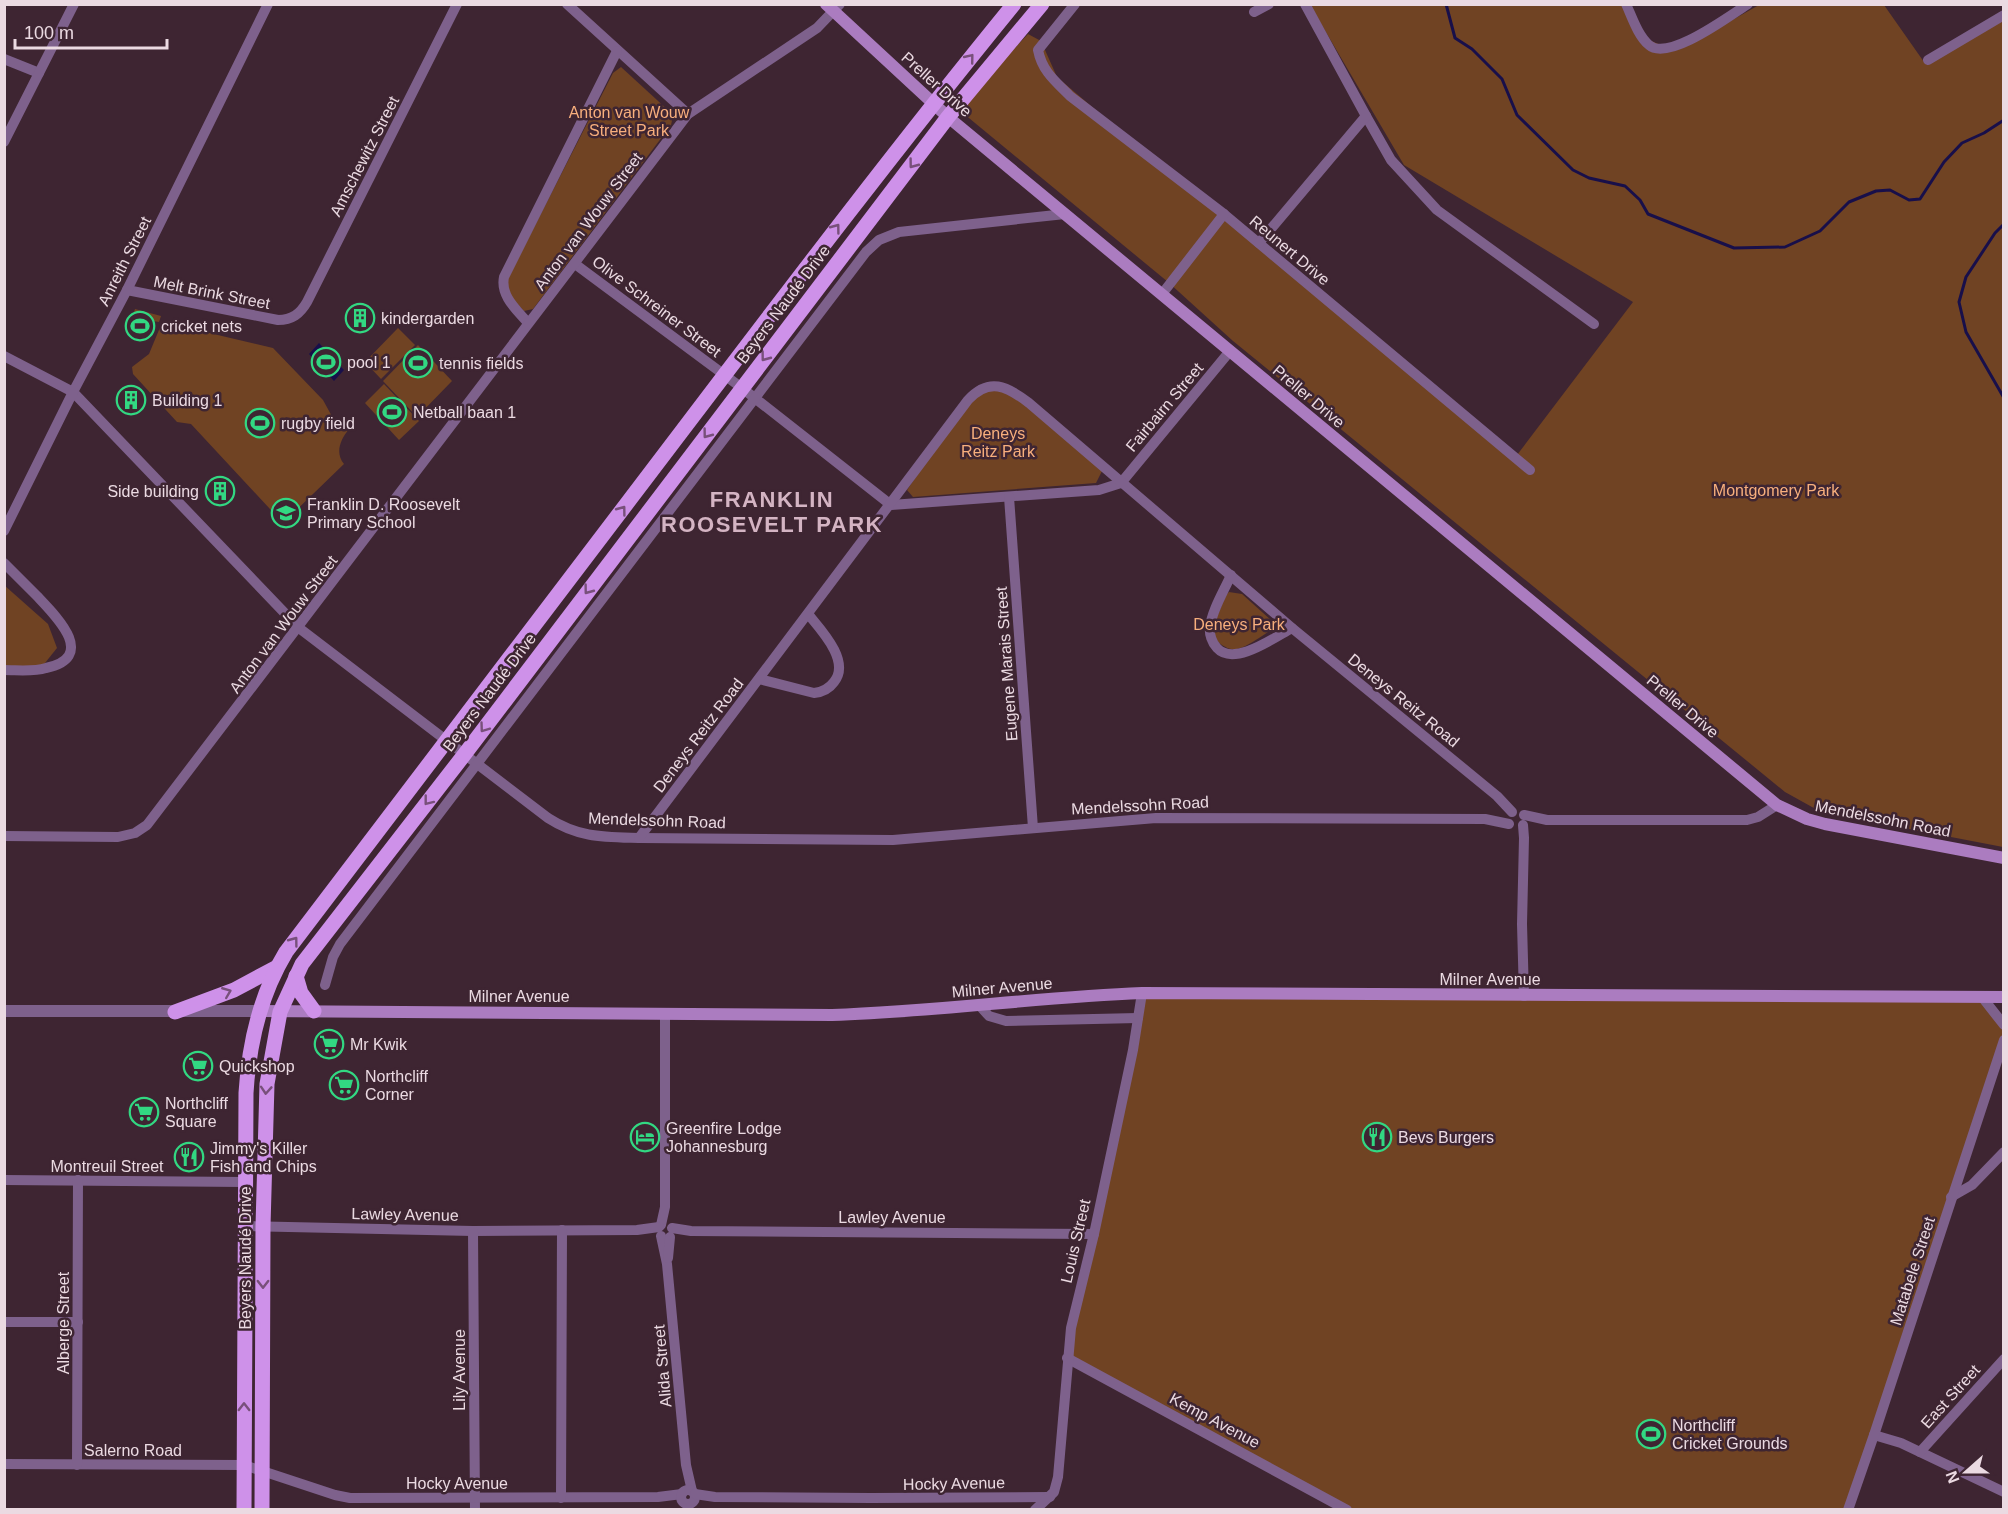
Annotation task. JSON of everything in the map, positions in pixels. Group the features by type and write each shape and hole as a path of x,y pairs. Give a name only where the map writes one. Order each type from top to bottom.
{"main road":[{"name":"Beyers Naudé Drive","path":"244,1509 244,1182 247,1074 259,1011 277,967 286,951 724,375 933,104 1014,4"},
{"name":"Beyers Naudé Drive","path":"262,1509 263,1226 267,1084 280,1012 296,975 324,933 464,755 948,117 1042,4"},
{"name":"Preller Drive","path":"834,7 948,117 1777,806"},
{"name":"Mendelssohn Road","path":"1777,806 1816,822 2004,858"},
{"path":"175,1012 234,990 277,967"},
{"path":"296,975 301,993 314,1011"},
{"name":"Milner Avenue","path":"259,1011 832,1015 894,1013 1142,993 2004,997"}],"street":[{"path":"4,142 74,4"},
{"name":"Anreith Street","path":"4,531 127,290 268,4"},
{"name":"Amschewitz Street","path":"292,318 302,310 307,302 457,4"},
{"path":"567,4 688,114"},
{"name":"Reunert Drive","path":"1075,4 1038,50 1041,64 1047,74 1070,96 1224,214 1530,470"},
{"path":"1254,12 1269,4"},
{"path":"1305,4 1391,160 1437,210 1594,324"},
{"path":"1626,4 1645,41 1654,49 1666,49 1689,40 1748,4"},
{"name":"Anton van Wouw Street","path":"4,836 118,837 140,830 154,818 688,114 817,28 834,7"},
{"path":"1928,60 2004,15"},
{"path":"528,323 509,301 503,288 504,277 617,51"},
{"path":"4,59 39,73"},
{"path":"1259,243 1366,116"},
{"name":"Beyers Naudé Drive","path":"325,985 333,957 340,944 866,252 879,240 899,232 1065,214"},
{"path":"1162,294 1224,214"},
{"name":"Olive Schreiner Street","path":"575,264 742,388 891,505"},
{"name":"Melt Brink Street","path":"127,290 269,319 292,318"},
{"name":"Fairbairn Street","path":"1121,483 1230,351"},
{"name":"Mendelssohn Road","path":"4,356 73,392 299,628 561,827 586,835 639,838 893,840 1156,818 1485,819 1495,815 1517,819 1547,820 1747,820 1758,817 1777,806"},
{"name":"Deneys Reitz Road","path":"639,838 968,400 976,391 992,386 1009,389 1019,395 1292,628 1497,796 1507,800 1517,819"},
{"path":"891,505 1099,489 1121,483"},
{"name":"Eugene Marais Street","path":"1009,497 1033,828"},
{"path":"4,563 56,616 66,630 71,644 66,659 50,668 4,670"},
{"path":"1231,575 1210,627 1212,640 1220,651 1232,655 1248,651 1292,628"},
{"name":"Deneys Reitz Road","path":"759,679 814,693 821,692 833,684 839,671 837,657 808,614"},
{"path":"1517,819 1523,849 1524,996"},
{"name":"Louis Street","path":"1050,1497 1054,1492 1058,1477 1067,1358 1074,1311 1094,1234 1133,1050 1142,993"},
{"path":"1982,997 2004,1025"},
{"path":"979,1005 990,1016 1006,1021 1138,1018"},
{"name":"Milner Avenue","path":"4,1011 259,1011"},
{"name":"Alida Street","path":"665,1013 667,1264 688,1499"},
{"name":"Matabele Street","path":"1848,1509 2004,1041"},
{"path":"1951,1197 1972,1185 2004,1152"},
{"name":"Montreuil Street","path":"4,1180 244,1182"},
{"name":"Alberge Street","path":"77,1465 78,1180"},
{"name":"Lawley Avenue","path":"244,1226 473,1231 1094,1234"},
{"path":"561,1497 562,1230"},
{"name":"Lily Avenue","path":"473,1231 475,1509"},
{"path":"4,1322 78,1323"},
{"name":"Kemp Avenue","path":"1067,1358 1347,1509"},
{"name":"East Street","path":"1920,1452 2004,1359"},
{"path":"1874,1435 1888,1438 1920,1452 2004,1492"},
{"name":"Salerno Road","path":"4,1464 244,1465 261,1470"},
{"name":"Hocky Avenue","path":"261,1470 343,1497 658,1497 688,1499 715,1497 1050,1497"},
{"path":"1035,1509 1050,1497"}],"green space":[{"name":"Montgomery Park","path":"1310,5 1625,5 1639,36 1671,49 1759,5 1884,5 1924,62 2003,16 2003,847 1821,812 1785,792 1233,341 1168,282 958,109 1028,34 1041,41 1057,77 1222,218 1517,455 1633,302 1404,165"},
{"name":"Anton van Wouw Street Park","path":"621,67 669,111 673,116 671,125 533,309 524,311 511,297 506,282 613,73"},
{"name":"cricket nets","path":"135,309 161,316 159,322 153,321 148,336 128,330"},
{"name":"rugby field","path":"171,324 273,348 323,400 334,420 339,424 345,422 349,429 339,451 344,464 283,523 191,424 177,422 133,374 132,367 149,354 161,325"},
{"path":"398,328 415,345 381,379 365,362"},
{"name":"tennis fields","path":"418,345 452,381 417,417 383,381"},
{"name":"Netball baan 1","path":"384,384 419,421 399,440 365,403"},
{"name":"Deneys Reitz Park","path":"1009,389 1102,471 1096,483 913,497 907,490 976,391"},
{"path":"4,585 48,624 57,648 41,668 5,669"},
{"name":"Deneys Park","path":"1229,592 1242,594 1275,626 1253,642 1237,649 1227,648 1215,639 1214,624"},
{"path":"1142,993 1982,997 2003,1025 2003,1040 1846,1509 1350,1509 1067,1358"}],"shaded area":[{"name":"pool 1","path":"319,343 344,370 334,381 309,354"}],"waterway":[{"path":"1446,4 1455,38 1472,49 1502,79 1517,115 1573,170 1589,178 1625,186 1640,200 1648,214 1734,248 1785,247 1820,231 1849,202 1876,191 1890,190 1909,200 1920,199 1944,162 1962,143 2004,120"},
{"path":"2004,224 1995,233 1966,277 1959,302 1966,332 2004,398"}],"place":[{"name":"kindergarden","path":"360,318"},
{"name":"cricket nets","path":"140,326"},
{"name":"pool 1","path":"326,362"},
{"name":"tennis fields","path":"418,363"},
{"name":"Building 1","path":"131,400"},
{"name":"Netball baan 1","path":"392,412"},
{"name":"rugby field","path":"260,423"},
{"name":"Side building","path":"220,491"},
{"name":"Franklin D. Roosevelt Primary School","path":"286,513"},
{"name":"Mr Kwik","path":"329,1044"},
{"name":"Quickshop","path":"198,1066"},
{"name":"Northcliff Corner","path":"344,1085"},
{"name":"Northcliff Square","path":"144,1112"},
{"name":"Greenfire Lodge Johannesburg","path":"645,1137"},
{"name":"Bevs Burgers","path":"1377,1137"},
{"name":"Jimmy's Killer Fish and Chips","path":"189,1157"},
{"name":"Northcliff Cricket Grounds","path":"1651,1434"}],"district":[{"name":"FRANKLIN ROOSEVELT PARK","path":"772,512"}]}
